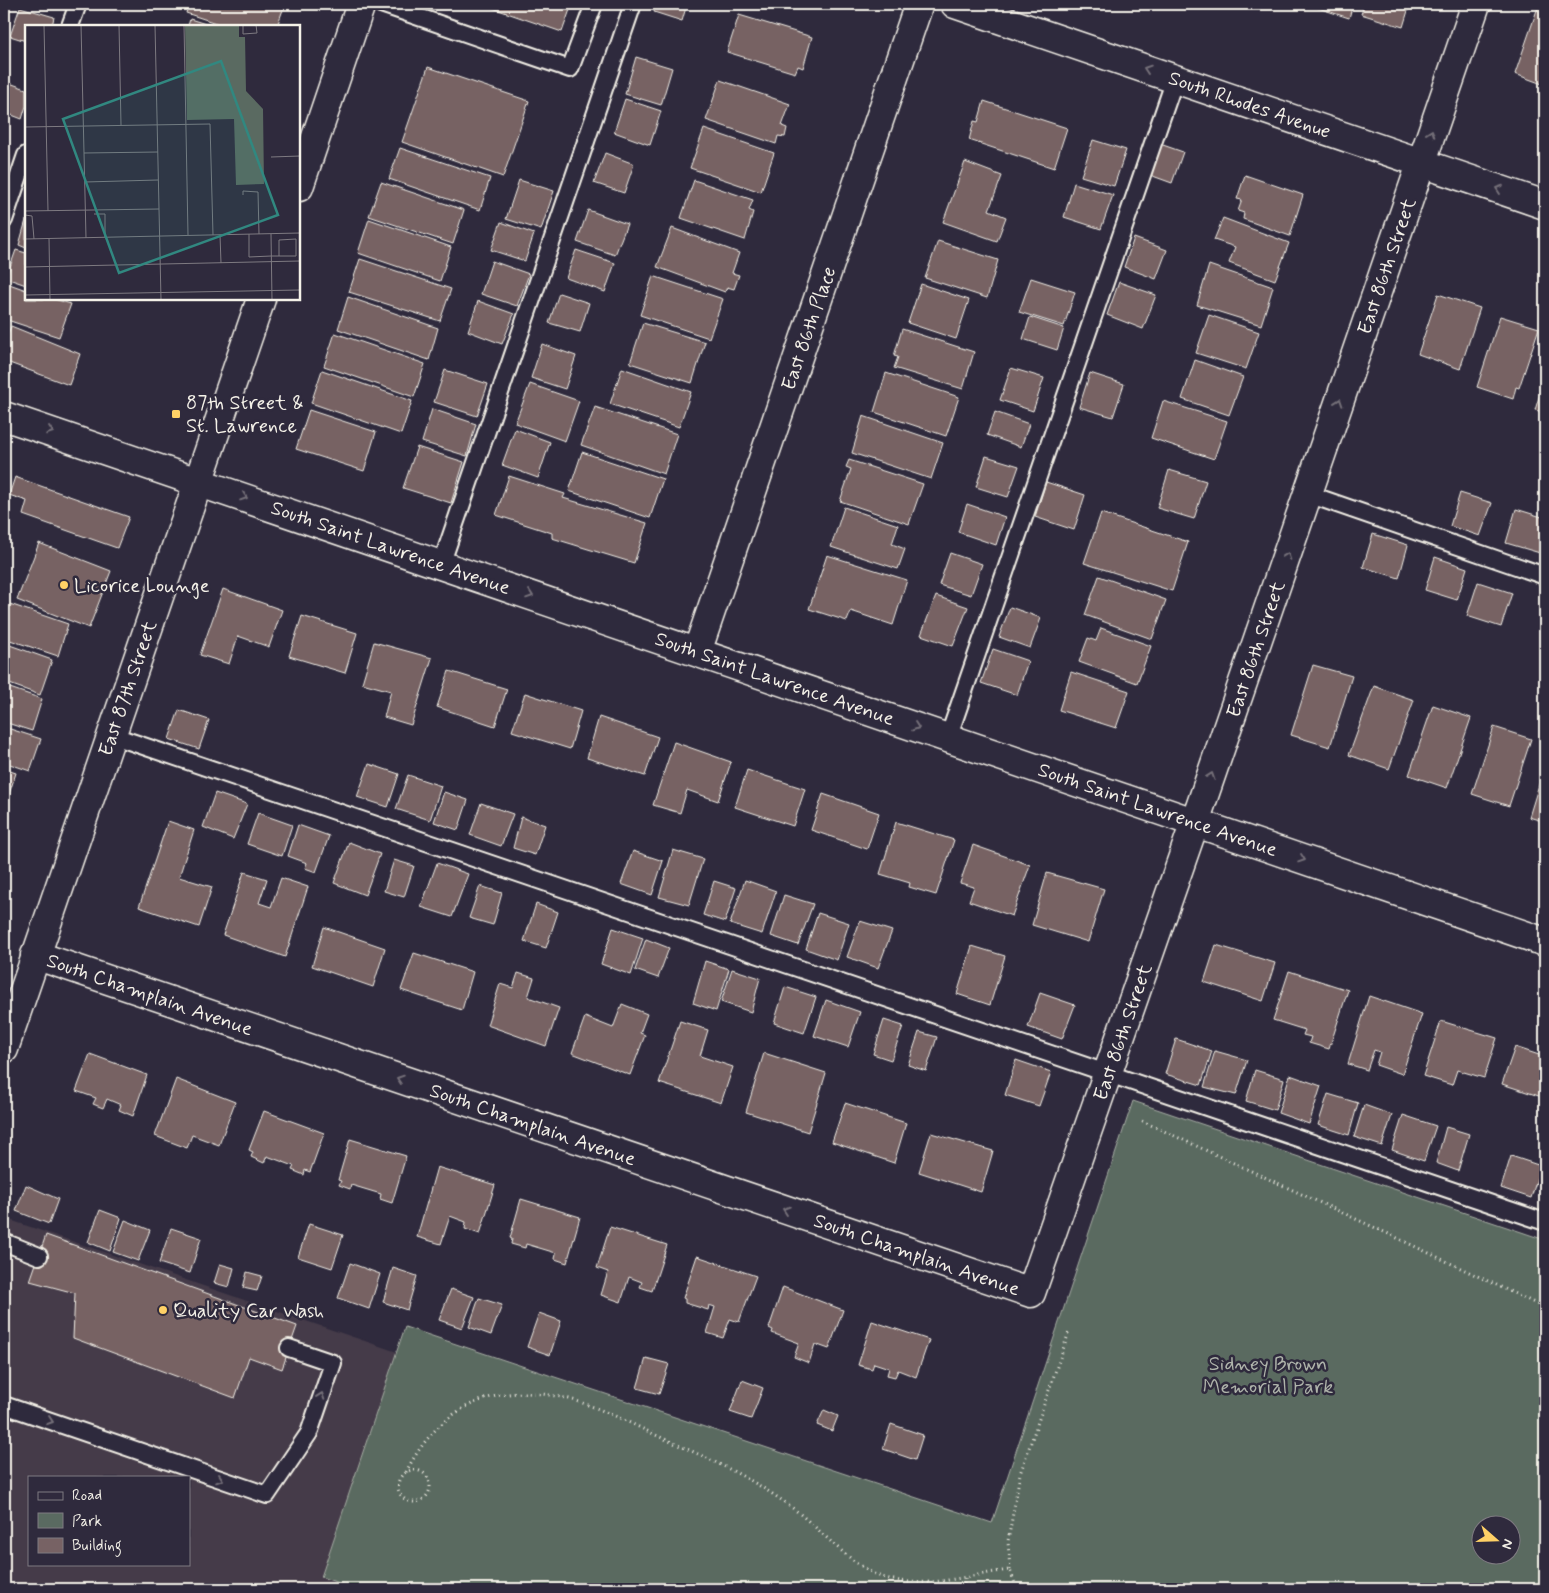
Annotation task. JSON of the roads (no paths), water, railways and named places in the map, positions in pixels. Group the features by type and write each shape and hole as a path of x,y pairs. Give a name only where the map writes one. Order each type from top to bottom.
{"street":[{"path":"300,183 361,4"},
{"name":"East 86th Place","path":"697,652 919,4"},
{"name":"South Rhodes Avenue","path":"955,4 1545,205"},
{"name":"East 86th Street","path":"1031,1293 1476,4"},
{"name":"East 87th Street","path":"4,1049 9,1018 35,955 260,300"},
{"name":"South Saint Lawrence Avenue","path":"4,416 1545,942"},
{"name":"South Champlain Avenue","path":"35,955 1031,1293"}],"lane":[{"path":"70,25 78,4"},
{"path":"382,4 570,69 594,4"},
{"path":"441,565 633,4"},
{"path":"948,738 1175,79"},
{"path":"4,220 25,158"},
{"path":"1308,494 1545,576"},
{"path":"111,735 1545,1222"},
{"path":"4,1242 39,1256"},
{"path":"4,1405 267,1495 309,1433 333,1363 290,1348"}],"place":[{"name":"87th Street & St. Lawrence","path":"176,414"},
{"name":"Licorice Lounge","path":"64,585"},
{"name":"Quality Car Wash","path":"163,1310"}],"park label":[{"name":"Sidney Brown Memorial Park","path":"1268,1374"}]}
